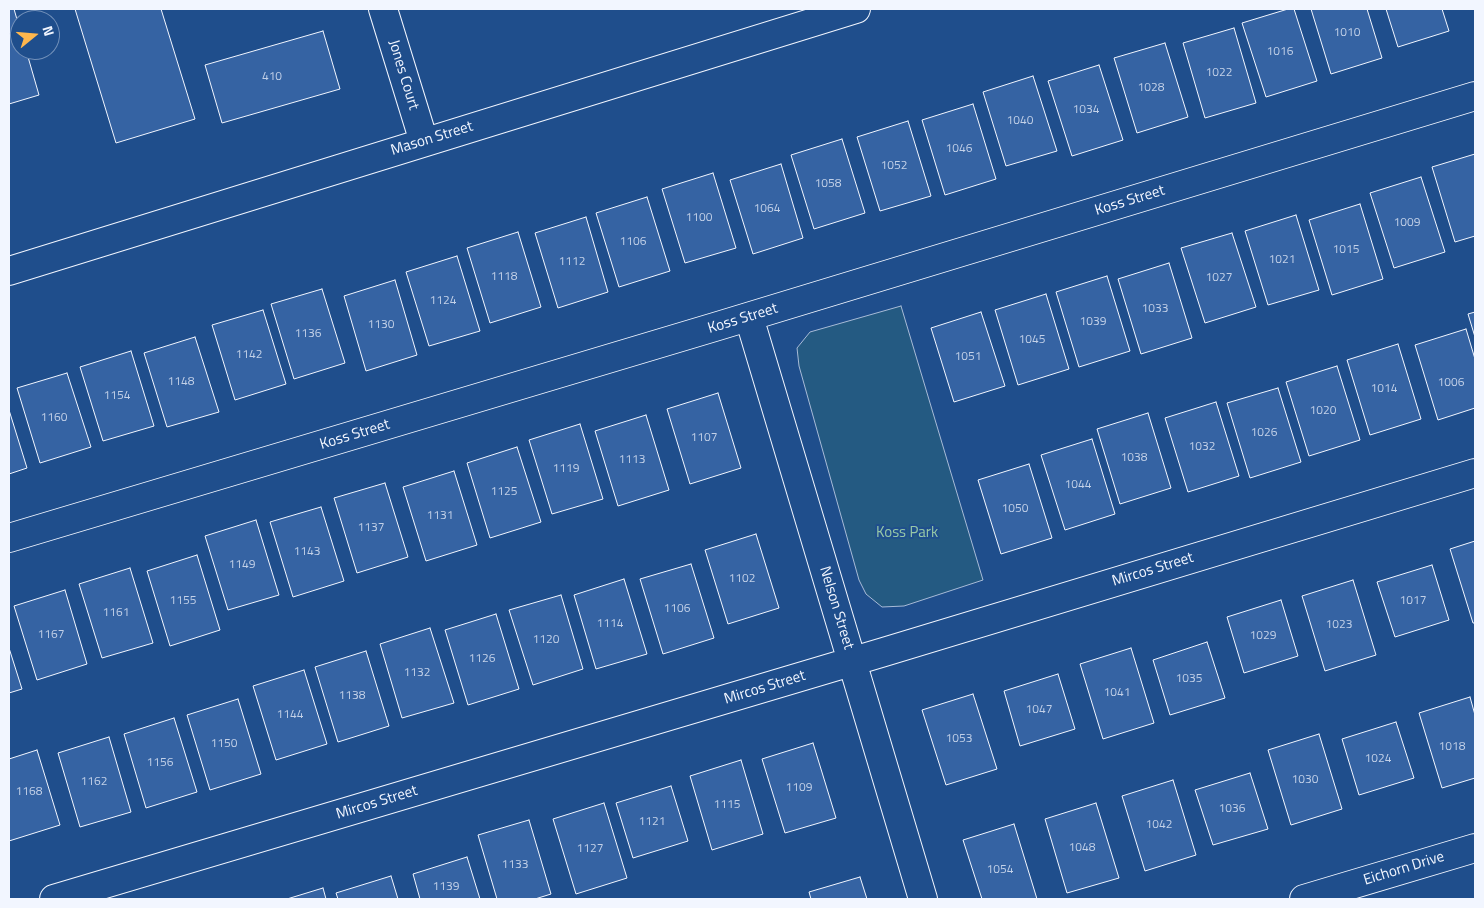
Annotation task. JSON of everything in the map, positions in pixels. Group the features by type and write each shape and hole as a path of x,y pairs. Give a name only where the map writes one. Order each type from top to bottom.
{"street":[{"name":"Jones Court","path":"383,9 424,142"},
{"name":"Mason Street","path":"9,271 856,9"},
{"name":"Koss Street","path":"9,538 749,317 1475,96"},
{"name":"Nelson Street","path":"749,317 923,899"},
{"name":"Mircos Street","path":"54,899 852,661 1475,472"},
{"name":"Eichorn Drive","path":"1304,899 1475,848"}],"green space":[{"name":"Koss Park","path":"901,306 983,580 904,606 882,607 866,594 859,580 799,366 797,348 810,332"}],"building":[{"path":"9,9 14,9 10,10 10,60 29,60 39,95 9,104"},
{"path":"75,9 161,9 195,119 116,143"},
{"path":"1288,9 1294,9 1317,81 1266,97 1242,23"},
{"path":"1311,9 1367,9 1382,58 1331,74"},
{"path":"1386,9 1442,9 1449,31 1398,47"},
{"path":"1234,28 1256,103 1205,118 1183,43"},
{"path":"323,31 340,89 222,123 205,65"},
{"path":"1165,43 1188,117 1137,133 1114,58"},
{"path":"1099,65 1123,140 1072,156 1048,81"},
{"path":"1033,76 1057,151 1006,166 983,92"},
{"path":"973,104 996,179 945,195 922,120"},
{"path":"908,121 931,196 880,211 857,137"},
{"path":"842,139 865,213 814,229 791,155"},
{"path":"1475,154 1475,236 1455,242 1432,167"},
{"path":"781,164 803,238 753,254 730,180"},
{"path":"713,173 736,248 685,263 662,189"},
{"path":"1421,177 1445,252 1394,268 1370,193"},
{"path":"647,197 670,271 619,287 596,213"},
{"path":"1360,204 1383,279 1332,295 1309,220"},
{"path":"1296,215 1319,290 1268,305 1245,231"},
{"path":"586,217 608,292 558,308 535,233"},
{"path":"518,232 541,307 490,323 467,248"},
{"path":"1232,233 1256,307 1205,323 1181,248"},
{"path":"457,256 480,331 429,346 406,272"},
{"path":"1169,263 1192,338 1141,354 1118,279"},
{"path":"1107,276 1130,351 1079,367 1056,292"},
{"path":"395,280 417,355 366,371 344,296"},
{"path":"322,289 345,363 294,379 271,304"},
{"path":"1046,294 1069,369 1018,385 995,310"},
{"path":"263,310 286,384 235,400 212,325"},
{"path":"981,312 1005,386 954,402 931,328"},
{"path":"1475,312 1475,337 1468,314"},
{"path":"1466,329 1475,359 1475,408 1438,420 1415,345"},
{"path":"195,337 219,412 167,427 144,353"},
{"path":"1398,344 1421,419 1370,435 1347,360"},
{"path":"131,351 154,426 103,441 80,367"},
{"path":"1337,366 1360,440 1309,456 1286,382"},
{"path":"67,373 91,447 40,463 17,388"},
{"path":"1278,388 1301,462 1250,478 1227,403"},
{"path":"718,393 741,468 690,484 667,409"},
{"path":"1216,402 1239,476 1188,492 1165,418"},
{"path":"9,410 27,468 9,474"},
{"path":"1148,413 1171,488 1120,504 1097,429"},
{"path":"646,415 669,490 618,506 595,431"},
{"path":"580,424 603,499 552,514 529,440"},
{"path":"1092,439 1115,514 1065,530 1041,455"},
{"path":"517,447 541,522 490,538 467,463"},
{"path":"1029,464 1052,538 1001,554 978,480"},
{"path":"454,471 477,545 426,561 403,487"},
{"path":"385,483 408,557 357,573 334,498"},
{"path":"321,507 344,581 293,597 270,522"},
{"path":"256,520 279,595 228,610 205,536"},
{"path":"756,534 779,608 728,624 705,550"},
{"path":"1475,541 1475,623 1473,623 1450,549"},
{"path":"197,555 220,630 170,646 147,571"},
{"path":"691,564 714,638 663,654 640,579"},
{"path":"1432,565 1449,620 1395,637 1377,582"},
{"path":"130,568 153,643 102,658 79,584"},
{"path":"624,579 647,654 596,669 574,595"},
{"path":"1353,580 1376,655 1325,671 1302,596"},
{"path":"65,590 87,664 37,680 14,606"},
{"path":"561,595 583,669 533,685 509,610"},
{"path":"1281,600 1298,656 1244,673 1227,617"},
{"path":"496,614 519,689 468,705 445,630"},
{"path":"430,628 454,703 402,718 380,644"},
{"path":"1207,642 1225,698 1170,715 1153,660"},
{"path":"9,648 22,689 9,693"},
{"path":"1131,648 1154,723 1103,739 1080,664"},
{"path":"366,651 389,726 338,742 315,667"},
{"path":"304,670 327,744 276,760 253,686"},
{"path":"1058,674 1075,729 1020,746 1004,691"},
{"path":"973,694 997,769 946,785 922,710"},
{"path":"1470,697 1475,715 1475,778 1442,788 1419,713"},
{"path":"238,699 261,774 210,790 187,715"},
{"path":"174,718 197,792 146,808 124,734"},
{"path":"1396,722 1414,778 1359,795 1342,739"},
{"path":"1319,734 1342,809 1291,825 1268,750"},
{"path":"109,737 131,812 80,827 58,753"},
{"path":"813,743 836,818 785,833 762,759"},
{"path":"37,750 60,825 9,841 9,759"},
{"path":"741,760 763,834 712,850 690,776"},
{"path":"1250,773 1268,829 1213,845 1195,790"},
{"path":"1173,780 1196,855 1145,871 1122,796"},
{"path":"671,786 688,841 633,858 616,803"},
{"path":"604,803 627,878 576,894 553,819"},
{"path":"1096,803 1119,878 1067,893 1045,819"},
{"path":"529,820 551,894 535,899 497,899 478,835"},
{"path":"1014,824 1037,899 982,899 963,840"},
{"path":"467,857 480,899 420,899 413,874"},
{"path":"391,876 398,899 338,899 336,893"},
{"path":"860,877 867,899 811,899 809,892"},
{"path":"323,888 326,899 287,899"}]}
